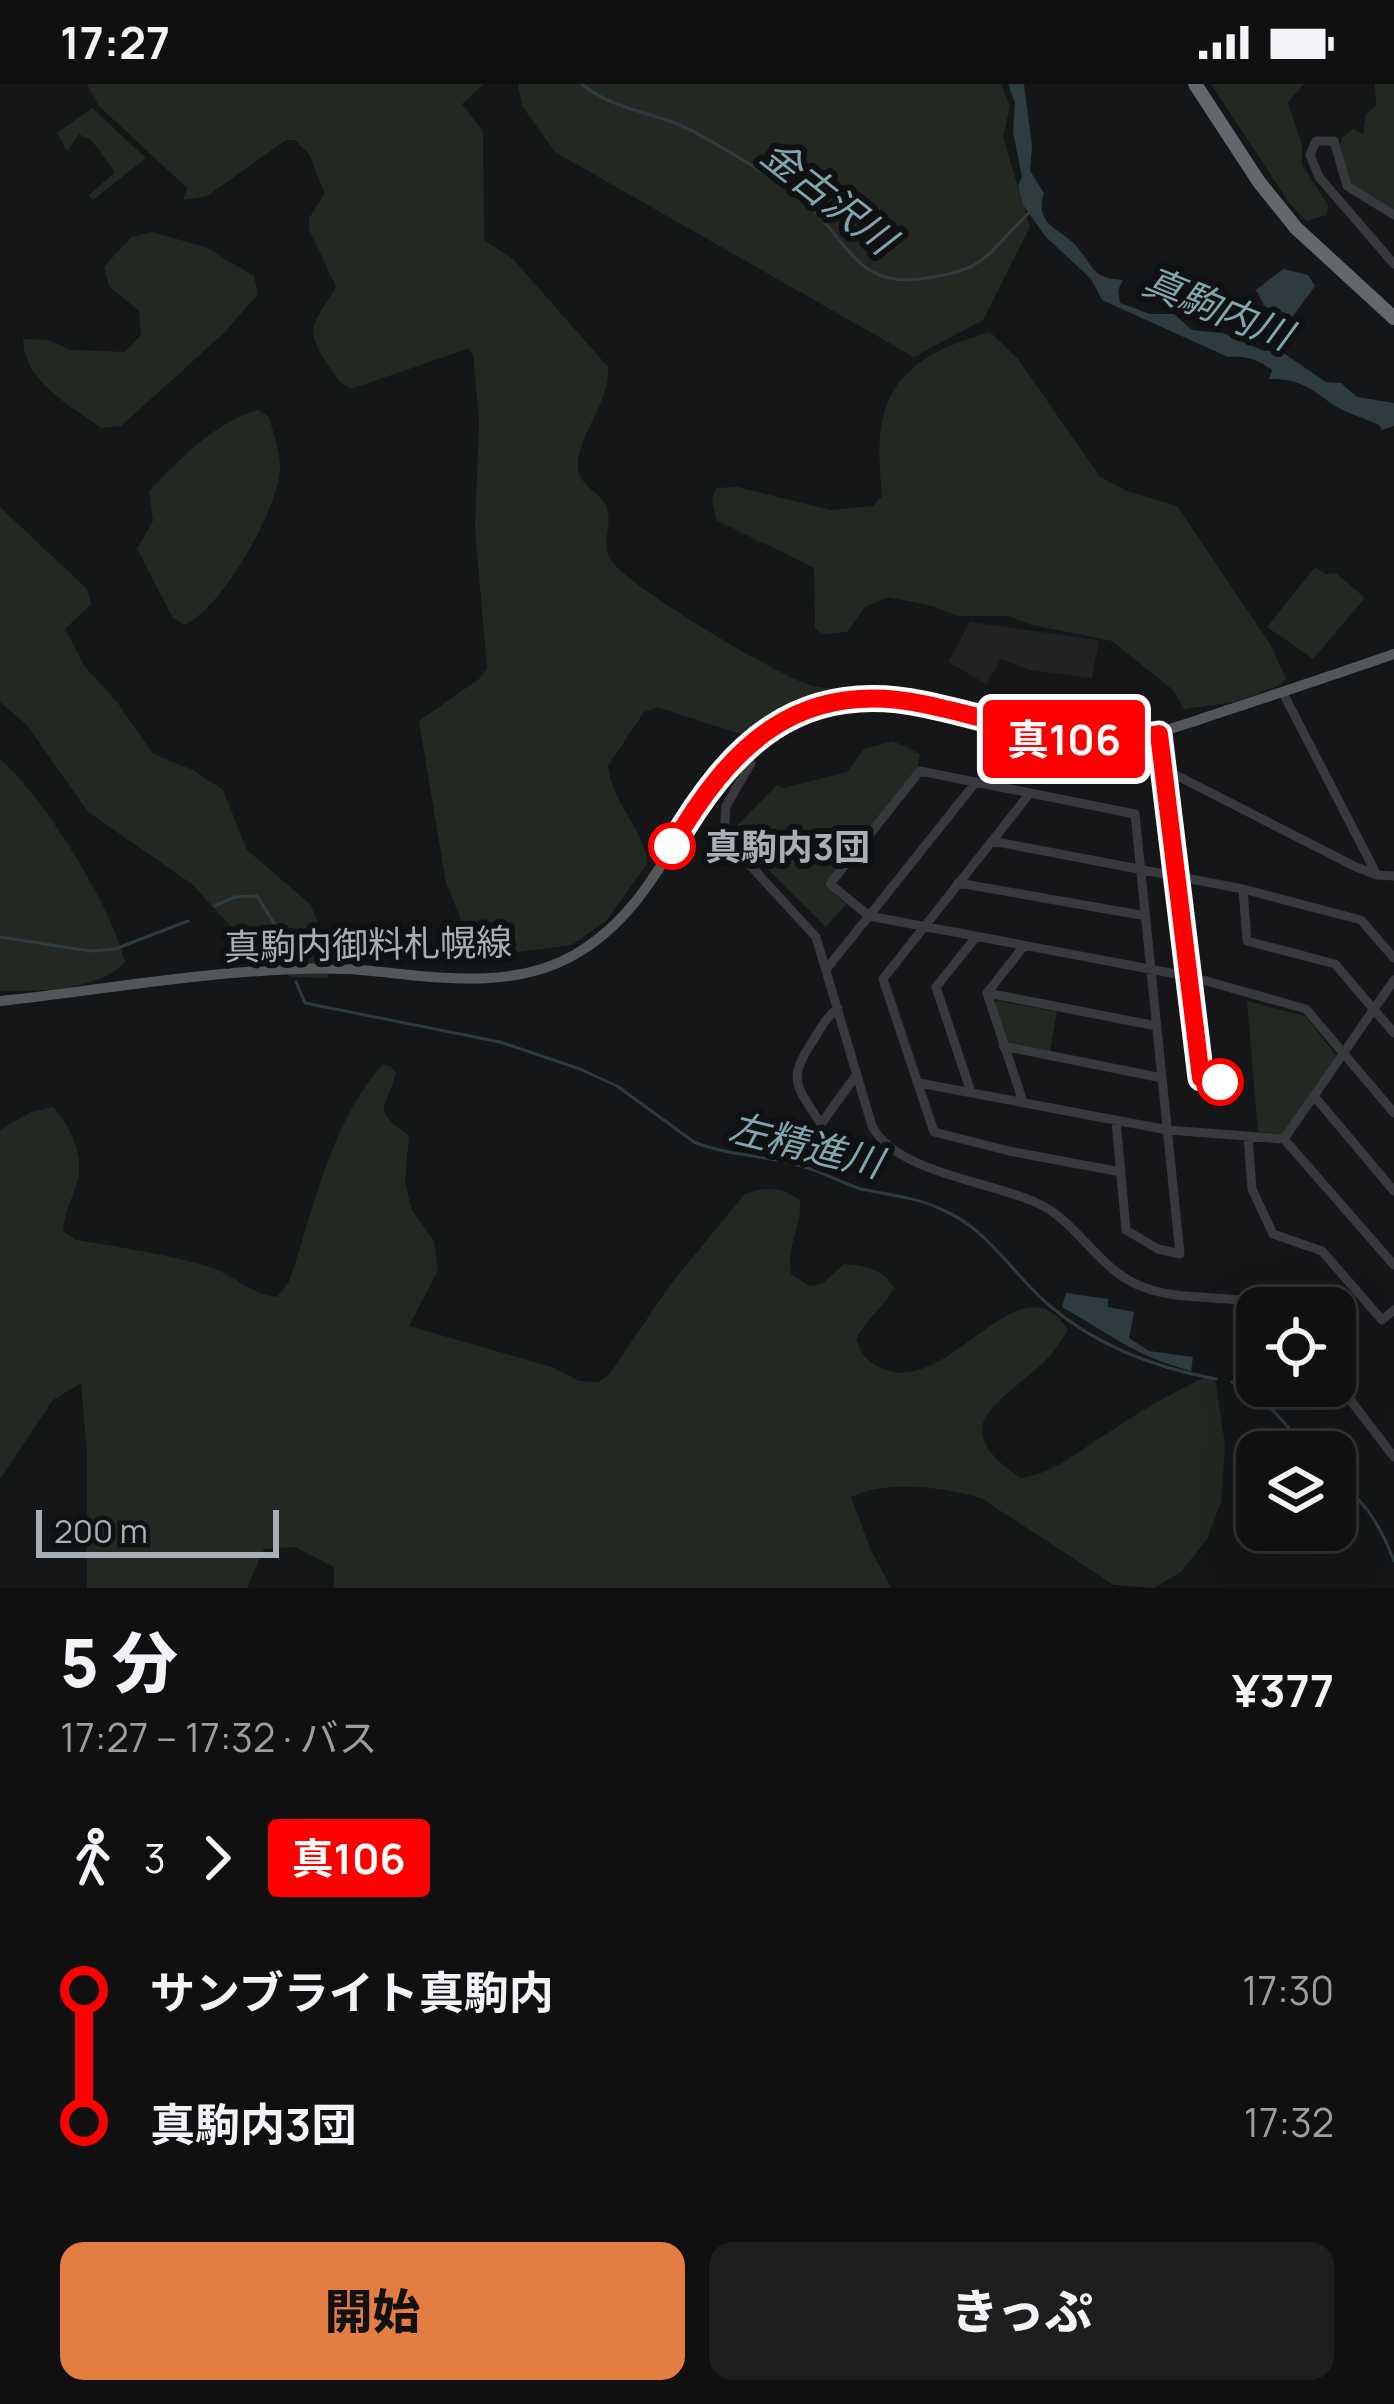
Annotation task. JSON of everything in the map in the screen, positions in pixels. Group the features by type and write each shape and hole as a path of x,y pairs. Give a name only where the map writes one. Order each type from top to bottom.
{"highway":[{"path":"1195,84 1259,182 1296,228 1394,319"}],"main road":[{"name":"真駒内御料札幌線","path":"0,1001 255,971 323,968 443,979 514,975 546,967 598,940 650,884 712,782 745,746 767,729 811,708 872,697 921,703 1066,739 1117,741 1159,734 1394,654"}],"street":[{"path":"1394,215 1347,186 1334,141 1316,141 1310,155 1319,177 1394,264"},
{"path":"1283,693 1377,875"},
{"path":"1159,734 1201,1078"},
{"path":"745,746 751,764 726,806 724,837 816,937 879,1138 902,1158 980,1181 1053,1211 1100,1261 1132,1283 1166,1295 1236,1301"},
{"path":"1166,770 1377,875 1394,876"},
{"path":"1116,1121 1126,1229 1158,1249 1180,1254 1150,970 1147,916 1137,868 1135,814 920,771 830,884 869,916 924,925 976,937 1150,970 1192,977 1306,1009 1394,1113"},
{"path":"827,968 976,782"},
{"path":"1030,793 883,979 934,1132 1121,1172"},
{"path":"992,841 1243,890 1361,920 1394,958"},
{"path":"958,883 1147,916"},
{"path":"1243,890 1247,941 1335,964 1394,1033"},
{"path":"971,1091 936,987 976,937"},
{"path":"987,993 1024,946"},
{"path":"1284,1139 1394,980"},
{"path":"987,993 1157,1026"},
{"path":"987,993 1023,1102"},
{"path":"838,1008 796,1067 795,1078 821,1124 857,1074"},
{"path":"1003,1046 1162,1078"},
{"path":"919,1083 1168,1130 1284,1139 1392,1258"},
{"path":"1314,1096 1394,1191"},
{"path":"1248,1137 1252,1189 1273,1234 1322,1251 1382,1320 1394,1310"},
{"path":"1356,1407 1394,1457"}],"shaded area":[{"path":"87,84 484,84 462,104 483,131 484,240 513,259 608,367 605,392 584,438 578,470 606,506 611,560 673,609 796,680 868,691 804,705 746,736 657,707 644,712 608,766 648,862 607,920 572,945 504,954 467,934 446,883 419,721 479,679 487,668 475,529 479,421 473,354 467,349 351,389 344,385 321,354 314,335 317,319 336,287 309,229 309,218 325,194 309,154 295,140 286,140 207,196 183,200 187,188 99,106"},
{"path":"518,84 1001,84 1010,106 1003,137 1030,227 983,320 914,357 555,152 522,106"},
{"path":"1008,84 1024,84 1032,146 1030,171 1044,193 1042,213 1096,272 1123,280 1118,290 1120,303 1150,314 1174,314 1192,330 1223,333 1264,351 1279,350 1326,382 1341,383 1357,397 1394,403 1394,426 1382,430 1303,385 1269,379 1272,370 1257,361 1228,357 1102,300 1091,279 1045,236 1023,205 1013,132 1015,103"},
{"path":"1211,84 1304,84 1288,102 1302,145 1302,165 1328,205 1327,215 1306,221 1290,204"},
{"path":"1375,84 1394,84 1394,213 1350,185 1337,153 1342,138 1353,129 1363,134 1366,115 1376,105"},
{"path":"92,108 146,158 93,200 89,195 115,172 92,141 79,134 67,151 57,133"},
{"path":"152,232 205,247 254,276 258,294 225,332 121,426 101,428 40,380 25,354 23,339 48,340 71,350 125,352 141,335 139,311 109,286 104,267 131,237"},
{"path":"1283,269 1308,275 1315,286 1291,319 1283,320 1264,305 1256,290"},
{"path":"990,332 1018,359 1100,477 1177,506 1270,644 1286,678 1281,685 1235,702 1184,709 1174,691 1112,641 1008,616 957,616 888,597 865,607 847,632 823,634 815,629 814,568 716,520 712,499 716,488 738,487 831,510 873,506 882,496 881,432 896,387 931,355"},
{"path":"258,410 269,417 280,465 271,504 231,578 184,625 173,618 137,549 153,521 149,491 213,432"},
{"path":"0,507 87,589 91,604 65,629 85,667 117,702 153,754 193,770 223,790 247,850 311,905 334,964 327,978 292,977 263,962 192,884 88,812 27,725 0,702"},
{"path":"1315,567 1326,574 1336,573 1365,598 1313,659 1267,627"},
{"path":"970,622 1099,640 1092,678 1030,670 1001,659 986,684 948,662"},
{"path":"893,741 920,754 918,767 824,885 846,904 826,927 735,837 734,829 777,785 783,788 847,772 864,749"},
{"path":"0,759 55,825 106,912 125,962 100,978 49,990 0,991"},
{"path":"1247,1001 1305,1016 1336,1055 1283,1134 1258,1132"},
{"path":"994,1003 1057,1012 1050,1051 1007,1042"},
{"path":"383,1064 396,1073 385,1114 409,1135 405,1183 412,1210 434,1241 438,1270 409,1326 552,1367 579,1381 597,1382 609,1375 670,1285 744,1195 780,1190 800,1200 791,1274 809,1286 822,1284 844,1264 859,1266 879,1272 894,1288 856,1339 864,1356 879,1367 905,1373 930,1365 1004,1317 1027,1308 1048,1311 1068,1330 1046,1360 998,1402 982,1428 985,1443 997,1459 1021,1478 1054,1467 1154,1404 1209,1376 1216,1383 1225,1445 1221,1502 1207,1539 1181,1572 1154,1588 1114,1585 981,1498 897,1487 851,1497 891,1588 334,1588 334,1567 295,1547 264,1549 247,1588 87,1588 87,1455 81,1383 53,1400 0,1479 0,1130 31,1112 53,1107 63,1120 79,1163 63,1231 76,1240 207,1266 277,1297 289,1282 349,1112"},
{"path":"1066,1293 1108,1299 1108,1307 1134,1312 1129,1338 1149,1351 1193,1357 1191,1371 1138,1352 1062,1307"}],"waterway":[{"name":"金古沢川","path":"582,84 609,101 685,127 756,168 809,206 857,260 884,276 918,279 973,266 1031,211"},
{"name":"左精進川","path":"214,906 235,897 257,896 274,923 289,966"},
{"name":"左精進川","path":"0,937 90,951 115,949 188,921"},
{"name":"左精進川","path":"296,982 305,1003 500,1042 580,1069 617,1086 707,1147 788,1162 861,1189 941,1209 973,1228 1050,1306 1087,1333 1150,1362 1216,1379"},
{"name":"左精進川","path":"1232,1382 1265,1404 1291,1431"},
{"name":"左精進川","path":"1356,1497 1371,1515 1394,1561"}],"bus line":[{"name":"真106","path":"672,846 712,782 745,746 790,716 832,702 872,697 921,703 1066,739 1117,741 1159,734 1201,1078 1220,1082"}],"place":[{"name":"真駒内3団","path":"672,846"}],"water label":[{"name":"真駒内川","path":"1218,307"}]}
